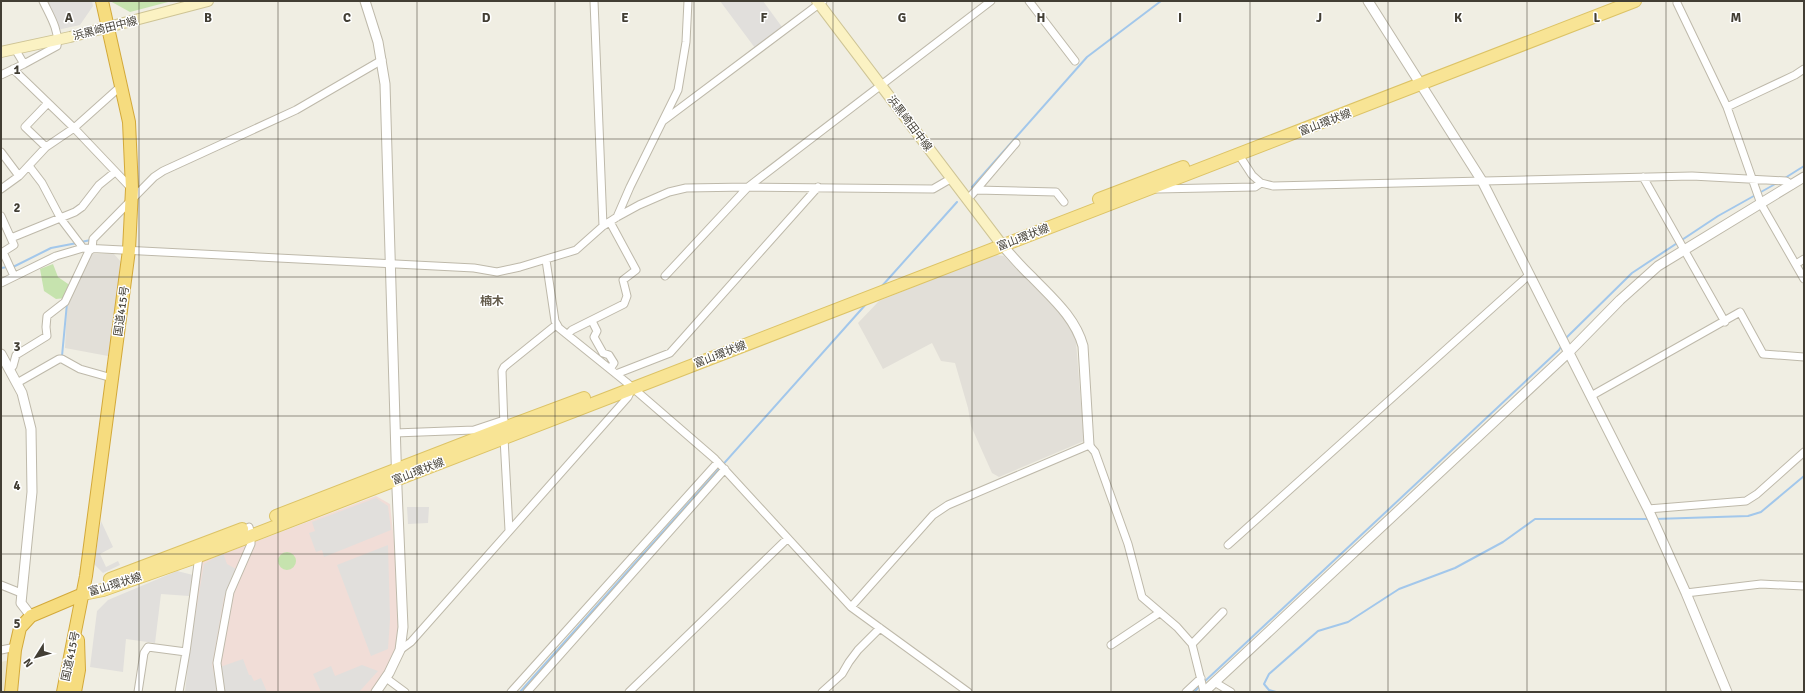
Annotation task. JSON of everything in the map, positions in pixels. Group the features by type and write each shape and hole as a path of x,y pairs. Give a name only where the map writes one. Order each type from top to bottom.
{"highway":[{"name":"国道415号","path":"63,692 83,594 129,250 131,195 129,122 102,1"},
{"path":"11,692 16,647 20,628 31,616 83,594"},
{"name":"国道415号","path":"75,692 79,670 77,621"}],"main road":[{"name":"浜黒崎田中線","path":"1,52 58,40 208,1"},
{"name":"富山環状線","path":"1000,242 1148,190 1239,155 1419,81 1495,46 1614,1"},
{"name":"富山環状線","path":"83,594 104,582 250,531 397,475 504,428 629,385 1419,81 1635,1"},
{"name":"浜黒崎田中線","path":"819,2 1000,242"},
{"name":"富山環状線","path":"83,594 103,590 200,556 250,531"}],"street":[{"path":"1,75 57,46 58,40 43,1"},
{"path":"365,1 382,60 385,84 392,265 395,433 403,627 400,650 386,678 376,692"},
{"path":"568,334 572,330 624,304 627,296 623,280 636,270 606,224 594,1"},
{"path":"617,218 630,187 678,90 683,68 686,42 688,1"},
{"path":"665,276 748,187 992,1"},
{"path":"1030,1 1075,61"},
{"path":"1368,1 1482,182 1648,509 1686,593 1727,692"},
{"path":"662,123 819,2"},
{"path":"1677,4 1727,107 1761,204 1804,279"},
{"path":"15,49 24,64"},
{"path":"10,369 13,366 16,355 47,336 47,316 65,302 89,251 92,249 93,239 131,195 163,171 296,110 382,60"},
{"path":"13,69 74,128 114,172 131,195"},
{"path":"1727,107 1795,75 1804,69"},
{"path":"1,189 20,176 46,147 74,128 121,86"},
{"path":"46,147 25,127 48,103"},
{"path":"968,199 1016,143"},
{"path":"1,152 20,176"},
{"path":"1239,155 1252,175 1261,183 1274,186 1692,176 1786,181 1792,185"},
{"path":"29,166 42,182 61,219 82,248"},
{"path":"11,238 61,219 75,212 82,207 99,185 114,172"},
{"path":"1643,177 1725,322"},
{"path":"1000,242 1065,311 1076,326 1083,346 1089,445 1095,452 1128,544 1142,597 1159,614 1177,627 1192,644 1204,692 1216,683 1569,352 1640,281 1658,266 1804,177"},
{"path":"1,283 56,256 82,248 474,268 497,272 546,260 576,250 606,224 639,205 669,192 700,187 818,187 933,190 952,178"},
{"path":"1148,190 1255,186 1261,183"},
{"path":"616,374 670,353 818,187"},
{"path":"976,190 1056,192 1064,202"},
{"path":"1,216 14,245 3,252 14,276"},
{"path":"1796,264 1804,259"},
{"path":"546,260 556,325 616,374 718,462 851,607 968,692"},
{"path":"1228,545 1529,275"},
{"path":"1591,396 1725,322 1740,312 1763,354 1804,357"},
{"path":"592,321 597,331 594,337 603,353 609,355 614,363 610,369"},
{"path":"510,530 502,371 556,325"},
{"path":"1,354 22,393 31,429 32,492 21,604 31,616"},
{"path":"17,383 59,359 62,359 80,369 112,378"},
{"path":"400,650 411,642 628,397 629,385"},
{"path":"395,433 504,428"},
{"path":"851,607 933,515 948,505 1089,445"},
{"path":"1648,509 1746,501 1757,494 1804,452"},
{"path":"511,692 718,462"},
{"path":"527,692 725,469"},
{"path":"221,692 217,663 230,592 252,544 250,531"},
{"path":"629,692 787,539"},
{"path":"179,692 200,556"},
{"path":"1686,593 1761,584 1804,586"},
{"path":"1,585 22,593"},
{"path":"1192,644 1223,612"},
{"path":"1111,645 1159,614"},
{"path":"822,692 842,674 858,650 880,628"},
{"path":"1,650 16,647"},
{"path":"138,692 144,653 148,647 186,652"},
{"path":"539,661 547,669"},
{"path":"386,678 405,692"},
{"path":"1186,692 1201,678"},
{"path":"1216,683 1231,692"}],"shaded area":[{"path":"48,1 92,1 93,6 80,25 57,30"},
{"path":"720,1 763,1 782,27 755,48"},
{"path":"91,254 114,254 122,263 108,356 65,348 67,305"},
{"path":"996,255 1004,256 1070,325 1076,342 1084,441 999,477 992,473 971,426 968,408 955,363 941,361 932,343 883,369 858,323 879,301 982,259"},
{"path":"376,496 390,504 403,627 400,650 376,692 218,692 203,670 186,662 202,562"},
{"path":"376,498 388,506 391,530 324,557 322,550 316,552 309,533 315,531 312,522"},
{"path":"407,507 429,507 428,523 408,524"},
{"path":"101,521 113,547 100,554 106,567 118,561 120,565 103,573 94,564"},
{"path":"388,545 390,619 388,649 371,656 337,565"},
{"path":"223,553 227,564 236,569 224,597 212,665 218,692 185,692 190,647 204,564"},
{"path":"177,571 193,575 189,596 161,594 155,643 126,639 123,672 90,667 97,611 108,600"},
{"path":"243,659 249,675 251,675 254,681 261,678 267,692 224,692 220,667"},
{"path":"9,660 6,692 1,692 1,662"},
{"path":"362,665 378,671 359,692 321,692 313,674 331,666 335,676"}],"green space":[{"path":"110,1 172,1 130,12"},
{"path":"53,264 58,277 71,286 66,298 56,299 44,291 40,269"},
{"path":"287,552 293,555 296,561 293,567 287,570 281,567 278,561 281,555"}],"waterway":[{"path":"972,187 1087,57 1161,1"},
{"path":"1785,178 1804,166"},
{"path":"1565,339 1632,273 1718,216 1777,183"},
{"path":"882,286 957,202"},
{"path":"81,242 91,240"},
{"path":"13,267 51,248 77,243"},
{"path":"1,268 8,267"},
{"path":"62,356 67,303"},
{"path":"520,692 867,303"},
{"path":"1203,683 1559,350 1562,345"},
{"path":"1655,519 1748,516 1761,512 1804,476"},
{"path":"1276,692 1269,690 1264,684 1269,674 1318,631 1348,622 1399,589 1455,568 1503,542 1535,519 1648,519"},
{"path":"1194,692 1200,686"}],"district":[{"name":"楠木","path":"492,301"}]}
